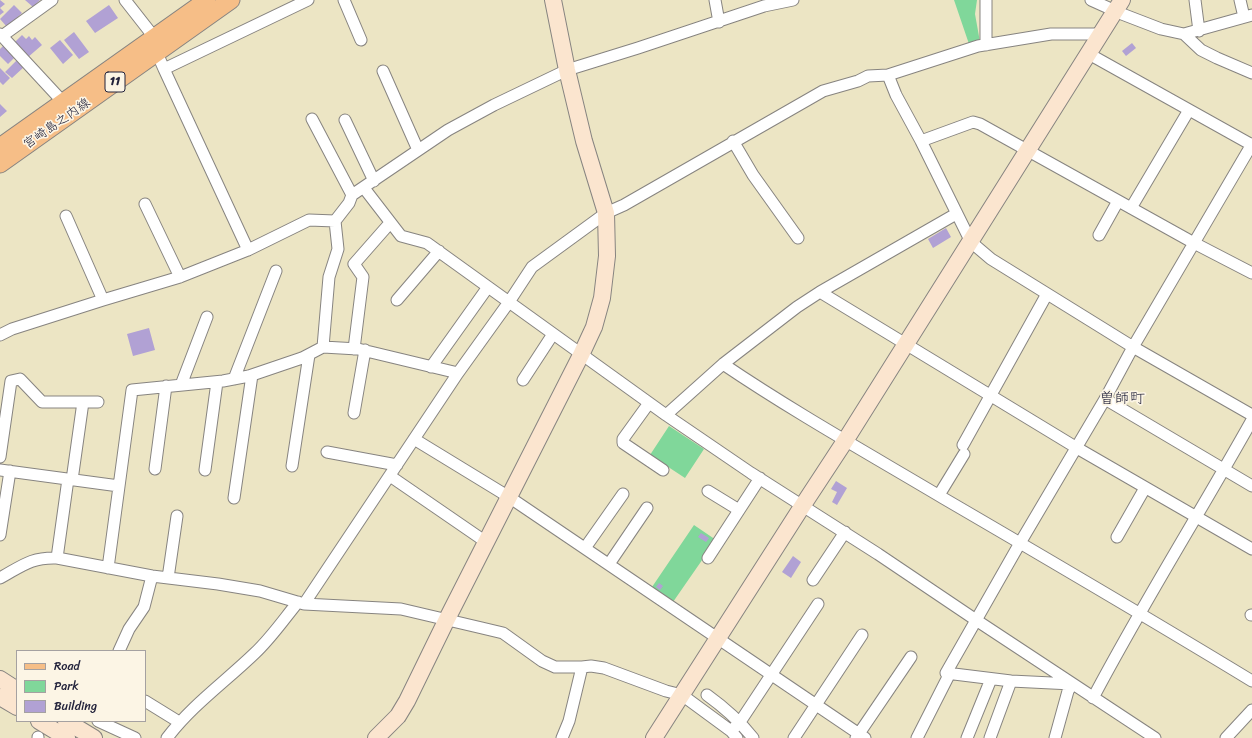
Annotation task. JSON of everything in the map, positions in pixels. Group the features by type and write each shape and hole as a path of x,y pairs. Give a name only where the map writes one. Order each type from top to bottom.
{"main road":[{"name":"宮崎島之内線","path":"2,155 156,45 207,0"},
{"name":"宮崎島之内線","path":"2,155 63,102 230,0"}],"street":[{"path":"52,0 1,35 63,102"},
{"path":"125,0 156,45 164,69 248,250"},
{"path":"164,69 308,0"},
{"path":"344,0 361,40"},
{"path":"376,738 398,716 407,701 581,355 594,326 602,298 607,256 606,213 584,141 567,70 563,43 553,0"},
{"path":"715,0 719,22"},
{"path":"323,347 329,277 338,249 335,221 349,203 352,195 448,130 494,105 567,70 587,65 719,22 764,3 793,0"},
{"path":"986,0 986,45"},
{"path":"1091,0 1118,5 1161,29 1184,34 1248,16 1240,0"},
{"path":"1195,0 1199,31"},
{"path":"654,738 803,505 846,441 1089,54 1118,5"},
{"path":"167,738 179,722 256,652 301,603 390,476 458,373 532,267 606,213 624,205 733,141 823,91 858,81 868,76 888,75 978,46 1051,34 1101,34"},
{"path":"1184,34 1201,50 1252,73"},
{"path":"1072,684 1011,681 946,673 1020,543 1105,399 1132,347 1252,144 1089,54"},
{"path":"383,71 418,150"},
{"path":"888,75 896,95 921,141 971,242 991,259 1132,347 1252,415"},
{"path":"1131,208 1189,110"},
{"path":"312,119 352,195"},
{"path":"344,120 374,181"},
{"path":"921,141 973,122 980,124 1194,243 1252,273"},
{"path":"733,141 753,175 798,238"},
{"path":"364,188 401,236 428,243 666,415 760,478 845,532 1093,698 1139,733 1155,738"},
{"path":"1099,235 1118,201"},
{"path":"145,204 180,277"},
{"path":"666,415 723,364 797,307 820,292 956,214"},
{"path":"66,216 103,300"},
{"path":"0,335 12,329 180,277 248,250 309,220 335,221"},
{"path":"354,413 360,350 363,277 354,264 390,223"},
{"path":"397,300 439,251"},
{"path":"234,379 276,271"},
{"path":"431,367 488,287"},
{"path":"820,292 1077,448 1252,549"},
{"path":"939,495 991,395 1047,294"},
{"path":"181,385 207,317"},
{"path":"523,380 552,334"},
{"path":"108,568 132,390 216,382 252,375 309,355 323,347 360,350 458,373"},
{"path":"292,466 309,355"},
{"path":"723,364 846,441 1140,613 1252,681"},
{"path":"234,498 252,375"},
{"path":"0,457 11,381 20,379 42,402 98,402"},
{"path":"204,470 216,382"},
{"path":"155,469 166,386"},
{"path":"1105,399 1252,486"},
{"path":"57,558 83,402"},
{"path":"649,403 623,439 623,443 663,470"},
{"path":"1093,698 1140,613 1252,420"},
{"path":"414,439 509,497 771,674 860,737 911,657"},
{"path":"327,452 396,465"},
{"path":"0,535 5,470 119,486"},
{"path":"390,476 486,542"},
{"path":"708,558 760,478"},
{"path":"1117,537 1146,488"},
{"path":"708,491 739,510"},
{"path":"585,548 623,494"},
{"path":"608,564 647,508"},
{"path":"168,578 177,516"},
{"path":"813,580 845,532"},
{"path":"0,578 32,560 57,558 152,576 260,591 301,603 401,609 503,633 542,661 555,667 592,666 604,668 666,691 682,695 734,735 740,722 818,604"},
{"path":"119,650 129,630 144,607 152,576"},
{"path":"794,738 862,635"},
{"path":"562,738 569,721 582,667"},
{"path":"917,738 950,673"},
{"path":"0,679 16,689"},
{"path":"967,738 991,679"},
{"path":"990,738 1011,681"},
{"path":"1055,738 1068,691 1072,684"},
{"path":"707,696 723,707 740,722 753,738"},
{"path":"0,697 16,706"},
{"path":"146,702 179,722"},
{"path":"1226,738 1252,710"},
{"path":"41,722 67,738"},
{"path":"68,722 94,738"},
{"path":"100,722 135,738"}],"green space":[{"path":"954,0 977,0 975,14 980,42 969,44"},
{"path":"669,426 704,449 685,478 650,455"},
{"path":"694,525 716,540 673,602 652,587"}],"building":[{"path":"0,0 5,4 0,8"},
{"path":"25,0 40,0 33,7"},
{"path":"14,5 22,13 7,27 0,19"},
{"path":"109,5 118,18 95,33 86,21"},
{"path":"0,8 4,12 0,15"},
{"path":"74,32 89,52 79,59 64,40"},
{"path":"22,35 26,39 29,36 32,40 35,37 42,45 27,58 14,43"},
{"path":"60,40 73,55 63,64 50,48"},
{"path":"1132,43 1136,48 1126,56 1122,51"},
{"path":"3,46 15,57 8,64 0,56 0,49"},
{"path":"17,60 24,67 12,78 5,72"},
{"path":"0,68 10,78 3,85 0,82"},
{"path":"0,104 7,111 0,117"},
{"path":"946,228 951,237 933,248 928,239"},
{"path":"149,328 155,350 133,356 127,334"},
{"path":"836,481 847,488 837,505 832,502 837,492 831,489"},
{"path":"701,533 709,538 706,542 698,537"},
{"path":"793,556 801,562 791,578 782,572"},
{"path":"659,583 663,586 660,590 656,587"}],"district":[{"name":"曽師町","path":"1122,399"}]}
